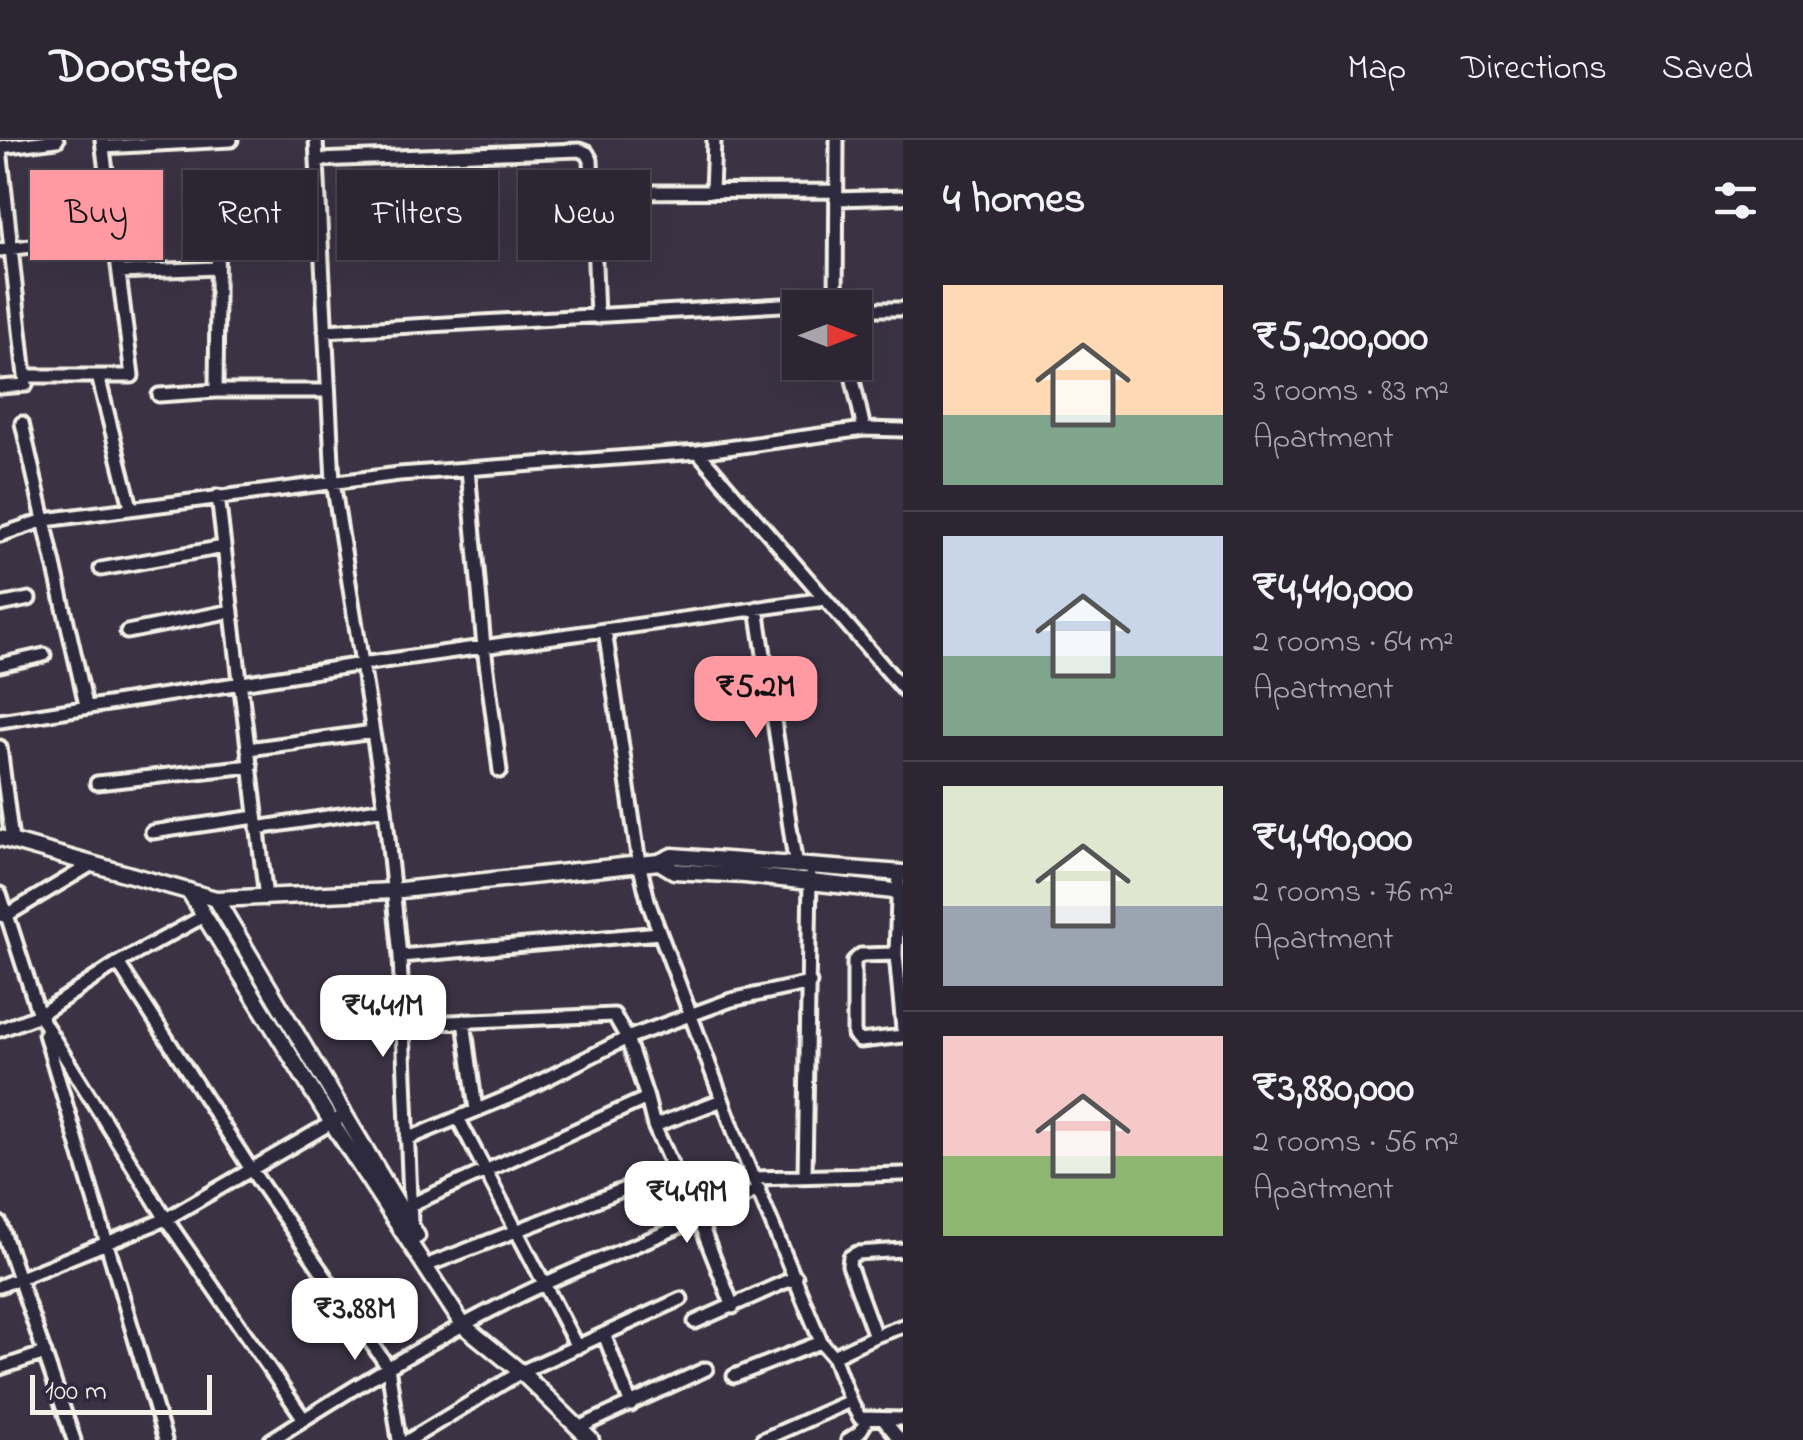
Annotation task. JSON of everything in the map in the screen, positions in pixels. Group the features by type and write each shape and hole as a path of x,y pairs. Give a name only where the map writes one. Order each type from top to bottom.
{"street":[{"path":"0,386 26,385 6,249 0,148 57,140"},
{"path":"105,170 102,144 232,140"},
{"path":"316,140 333,482 385,808 400,956 411,1227"},
{"path":"712,191 714,140"},
{"path":"836,290 837,140"},
{"path":"316,160 579,150 588,153 591,170"},
{"path":"650,192 903,196"},
{"path":"25,376 132,376 117,260"},
{"path":"216,391 218,260"},
{"path":"595,260 597,317"},
{"path":"119,272 218,268"},
{"path":"325,331 782,308"},
{"path":"872,309 903,309"},
{"path":"98,376 131,506"},
{"path":"853,380 864,429"},
{"path":"159,395 328,391"},
{"path":"22,423 86,705"},
{"path":"0,535 45,520 131,506 333,482 698,452 864,429 903,430"},
{"path":"698,452 903,689"},
{"path":"468,469 500,771"},
{"path":"218,496 266,898"},
{"path":"101,569 224,547"},
{"path":"0,721 240,682 825,598"},
{"path":"0,605 29,599"},
{"path":"756,608 806,872 810,983 805,1176"},
{"path":"127,632 232,611"},
{"path":"605,630 640,862 660,933 722,1100 821,1342 832,1356 850,1401 860,1418 903,1419"},
{"path":"0,665 44,654"},
{"path":"248,749 373,732"},
{"path":"0,747 4,841 216,899 392,892 658,862 672,856 806,872 901,892"},
{"path":"97,783 250,766"},
{"path":"152,832 385,808"},
{"path":"4,916 92,864"},
{"path":"806,872 901,873 896,954 903,1033 860,1041 854,1035 854,961 861,956 896,954"},
{"path":"189,891 332,1122 471,1326 590,1440"},
{"path":"0,894 166,1440"},
{"path":"216,899 471,1326"},
{"path":"0,1030 39,1016 118,964 204,916"},
{"path":"400,956 660,933"},
{"path":"118,964 252,1171 388,1367 399,1440"},
{"path":"407,1140 628,1038 763,992 810,983"},
{"path":"402,1024 614,1015 628,1038 654,1126 700,1220 733,1307"},
{"path":"39,1016 166,1219 304,1420"},
{"path":"464,1021 476,1110"},
{"path":"410,1205 647,1098"},
{"path":"654,1126 722,1100"},
{"path":"0,1286 166,1219 346,1114"},
{"path":"458,1118 576,1347"},
{"path":"433,1264 674,1170"},
{"path":"271,1440 388,1367 544,1284 700,1220 756,1184 805,1176 903,1174"},
{"path":"0,1223 74,1440"},
{"path":"875,1336 849,1266 850,1257 857,1253 903,1250"},
{"path":"695,1322 796,1277"},
{"path":"409,1440 520,1372 681,1299"},
{"path":"832,1356 903,1326"},
{"path":"604,1334 631,1405"},
{"path":"734,1376 821,1342"},
{"path":"0,1368 45,1354"},
{"path":"578,1428 706,1370"},
{"path":"762,1440 850,1401"},
{"path":"885,1419 903,1410"},
{"path":"885,1419 900,1440"},
{"path":"848,1440 868,1420"}]}
